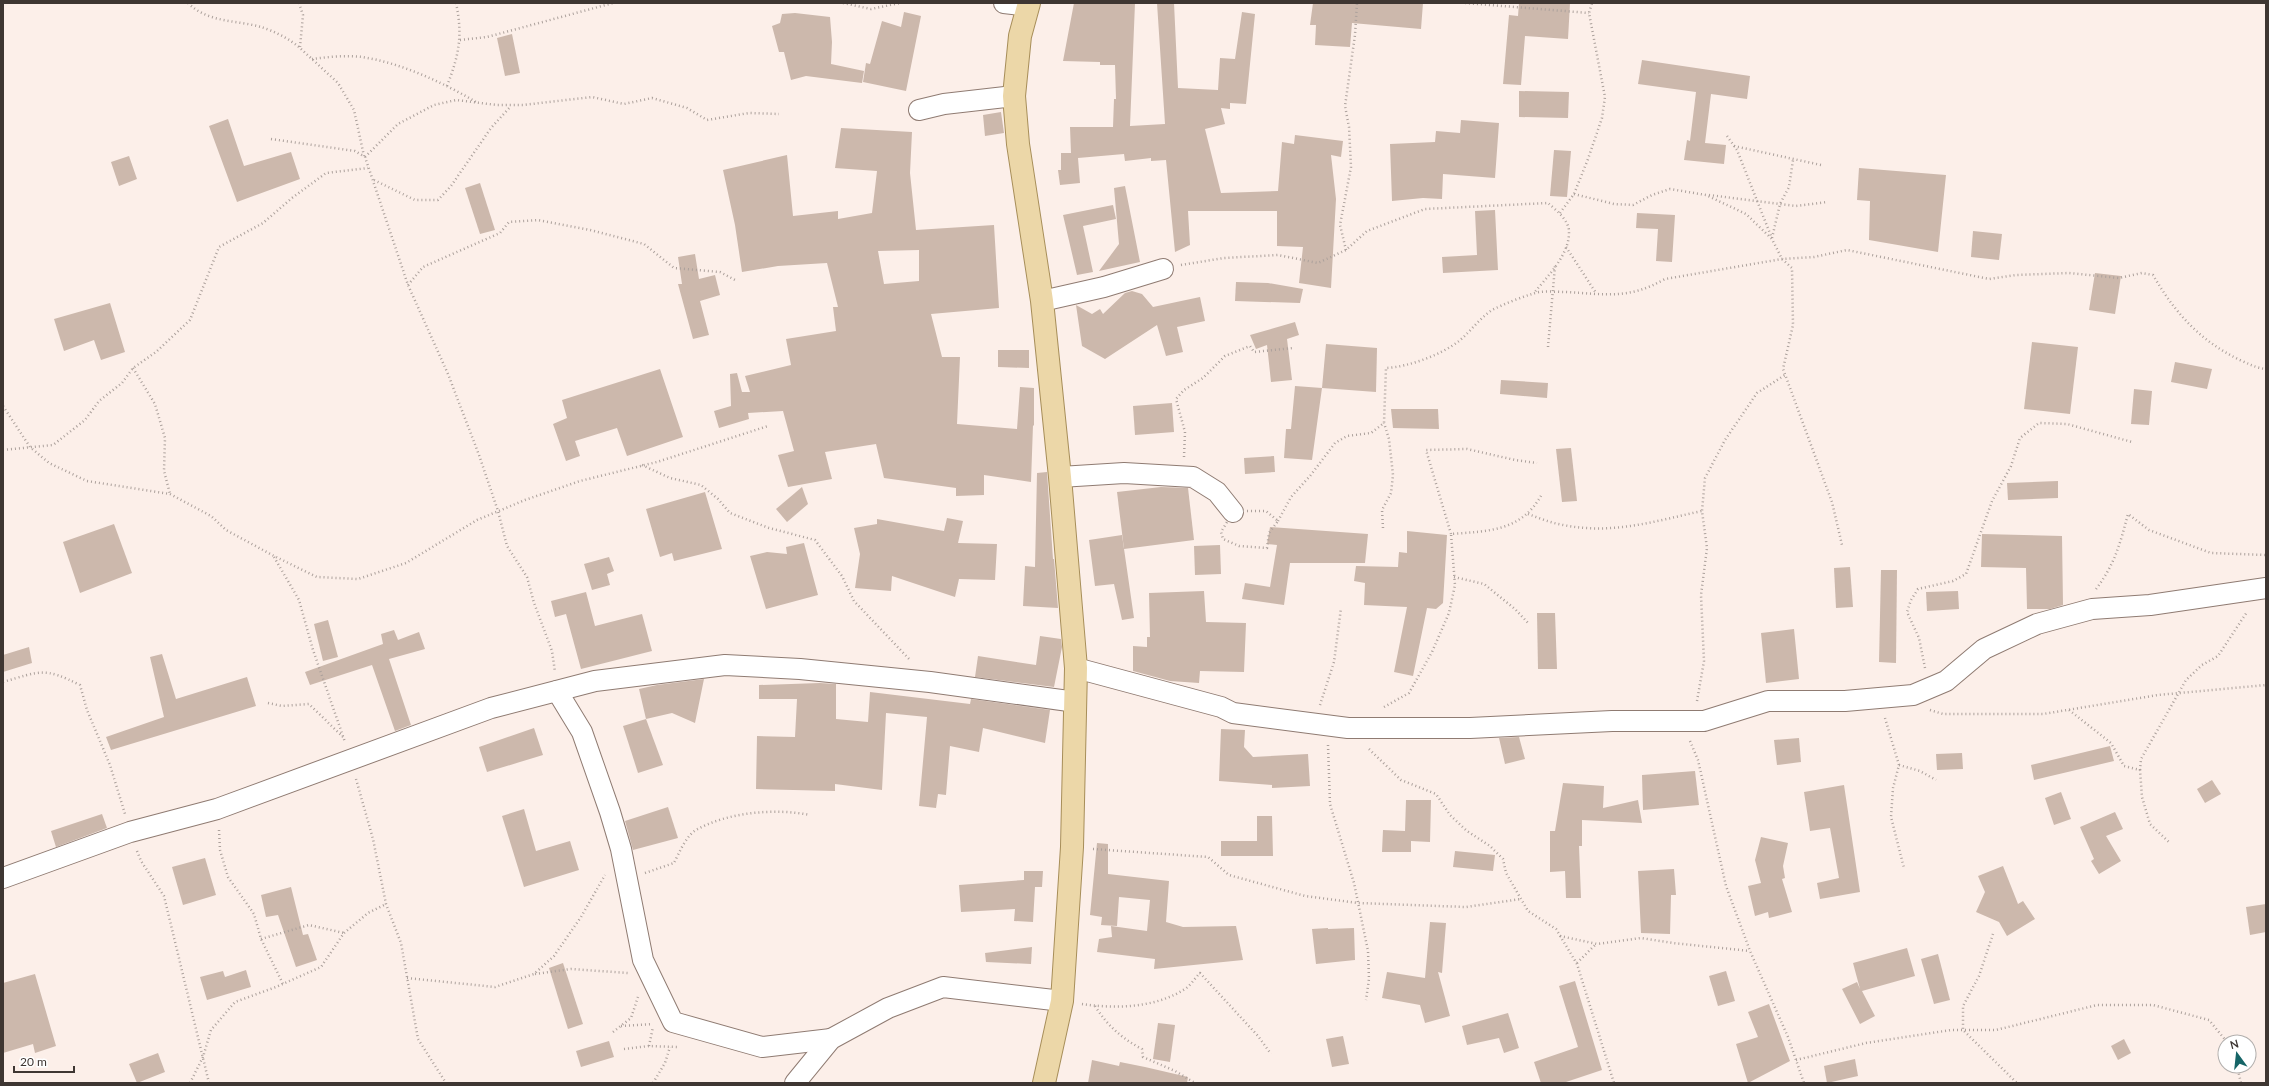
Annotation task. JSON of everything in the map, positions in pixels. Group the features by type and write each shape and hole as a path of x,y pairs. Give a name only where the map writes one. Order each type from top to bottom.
{"main road":[{"path":"1029,4 1020,36 1014,96 1018,144 1042,301 1060,477 1076,668 1072,847 1062,1001 1044,1083"}],"street":[{"path":"1004,3 1029,4"},
{"path":"919,110 944,104 1014,96"},
{"path":"1042,301 1104,286 1163,269"},
{"path":"1060,477 1124,473 1194,477 1217,492 1233,512"},
{"path":"1076,668 1221,707 1233,713 1330,727 1470,728 1612,721 1704,721 1768,701 1845,701 1913,695 1946,681 1984,649 2037,624 2092,609 2150,605 2264,589"},
{"path":"3,878 130,832 217,809 289,784 344,762 491,708 595,680 725,665 800,669 930,682 1076,702"},
{"path":"558,691 582,732 621,849 635,926 646,973 673,1022 762,1047 831,1039 888,1008 943,987 1062,1001"},
{"path":"796,1083 831,1039"}],"path":[{"path":"188,3 192,7 221,20 261,27 294,43 338,83 354,110 364,157 374,180 408,285 448,374 498,511 507,546 527,577 534,603 552,651 558,691"},
{"path":"299,3 302,15 300,48"},
{"path":"447,86 460,40 461,26 456,3"},
{"path":"460,40 487,37 613,3"},
{"path":"843,3 871,9 900,3"},
{"path":"1346,250 1340,225 1351,167 1350,127 1344,106 1355,35 1357,3"},
{"path":"1465,3 1589,13"},
{"path":"1560,213 1574,194 1602,118 1605,97 1589,13 1592,3"},
{"path":"312,59 362,57 397,67 447,86 478,103"},
{"path":"364,157 398,124 434,105 456,100 512,105 592,97 624,104 652,98 687,108 707,120 748,113 779,114"},
{"path":"374,180 415,200 438,200 452,186 491,128 512,105"},
{"path":"1727,136 1737,150 1756,202 1772,239 1782,259 1792,268 1793,325 1784,368 1785,375 1832,502 1842,545"},
{"path":"271,139 355,151 364,157"},
{"path":"1734,146 1821,165"},
{"path":"1772,239 1780,204 1788,187 1793,160"},
{"path":"3,450 53,445 85,420 99,401 122,383 133,368 156,352 190,320 219,247 263,223 292,198 326,174 368,168"},
{"path":"1574,194 1614,204 1633,205 1652,195 1670,189 1756,202 1796,206 1828,202"},
{"path":"1706,195 1746,214 1772,239"},
{"path":"1163,269 1224,258 1278,255 1318,263 1346,250 1367,231 1424,209 1548,203 1560,213 1570,231 1566,247 1555,265 1534,293"},
{"path":"408,285 423,267 457,250 500,233 509,222 538,220 590,230 644,244 674,268 720,272 737,281"},
{"path":"1566,247 1596,293"},
{"path":"1382,528 1382,510 1391,493 1393,475 1389,439 1384,423 1386,368 1403,367 1434,354 1458,341 1474,323 1493,310 1534,293 1553,292 1624,295 1652,286 1665,279 1782,259 1814,257 1847,250 1989,279 2016,275 2069,273 2120,278 2142,273 2153,275 2189,326 2219,350 2258,368 2266,369"},
{"path":"1548,347 1555,265"},
{"path":"1177,476 1184,459 1185,432 1176,399 1184,390 1203,378 1225,356 1250,346 1254,352 1293,348"},
{"path":"133,368 155,404 165,438 164,472 170,494"},
{"path":"1785,375 1757,393 1724,440 1705,478 1702,512 1707,548 1701,594 1704,661 1688,721 1726,886 1750,951 1788,1037 1804,1083"},
{"path":"3,406 30,447 49,463 87,482 170,494 211,516 226,530 317,577 358,579 406,563 478,520 498,511 580,481 641,465 768,426"},
{"path":"1278,521 1266,511 1233,512 1220,532 1223,539 1239,546 1267,548 1269,533 1278,521 1291,497 1310,476 1335,443 1347,436 1371,433 1384,423"},
{"path":"1928,689 1919,638 1907,612 1911,600 1918,589 1953,581 1966,574 1992,501 2011,466 2020,438 2039,423 2066,424 2132,442"},
{"path":"1382,709 1409,693 1432,652 1449,613 1455,585 1451,534 1426,450 1467,449 1515,460 1537,463"},
{"path":"641,465 670,478 701,485 718,499 730,513 770,528 815,540 842,576 854,601 930,682"},
{"path":"1451,534 1491,530 1517,523 1534,508 1542,494"},
{"path":"1527,514 1562,525 1608,530 1652,524 1702,512"},
{"path":"2095,590 2109,572 2117,556 2128,514 2149,530 2211,553 2266,555"},
{"path":"274,556 299,600 313,650 344,739 347,752 344,762 373,839 386,904 401,943 418,1039 446,1083"},
{"path":"1454,577 1484,584 1515,609 1528,624"},
{"path":"2169,842 2150,824 2142,797 2140,770 2141,759 2186,680 2202,665 2218,656 2264,589"},
{"path":"1341,608 1334,662 1328,747 1330,804 1354,883 1368,951 1369,979 1366,1000"},
{"path":"3,682 41,671 56,673 80,685 87,710 110,765 130,832 141,861 164,896 209,1083"},
{"path":"1928,709 1950,714 2043,714 2158,695 2266,685"},
{"path":"1880,698 1899,765 1893,788 1891,817 1904,868"},
{"path":"268,703 282,706 310,704 344,739"},
{"path":"2068,710 2111,743 2124,766 2140,770"},
{"path":"1330,727 1401,780 1436,794 1450,815 1467,830 1490,846 1503,860 1506,873 1528,911 1556,929 1577,964 1614,1083"},
{"path":"1899,765 1920,771 1936,780"},
{"path":"217,809 220,850 228,877 254,914 261,939 283,984"},
{"path":"627,877 650,872 674,863 682,847 695,831 720,821 744,814 770,812 794,812 810,815"},
{"path":"1072,847 1208,857 1229,875 1305,896 1358,904 1466,907 1522,899"},
{"path":"534,974 554,956 581,918 621,849"},
{"path":"190,1083 203,1057 211,1030 235,1002 283,984 321,967 344,933 368,913 386,904"},
{"path":"261,939 309,925 344,933"},
{"path":"1993,934 1979,976 1963,1006 1963,1030 2017,1083"},
{"path":"1560,936 1597,944 1619,939 1641,938 1750,951"},
{"path":"1577,964 1597,944"},
{"path":"408,978 495,987 534,974 571,968 646,973 631,1018 613,1032"},
{"path":"1062,1001 1095,1006 1153,1004 1186,988 1200,973 1258,1036 1271,1054"},
{"path":"1796,1060 1866,1043 1963,1030 1996,1030 2097,1005 2153,1004 2209,1020 2220,1034"},
{"path":"1095,1006 1107,1024 1128,1042 1142,1049 1143,1057 1175,1071 1195,1083"},
{"path":"620,1026 653,1024 649,1046"},
{"path":"624,1049 649,1046 677,1047"},
{"path":"653,1083 665,1063 670,1047"}],"building":[{"path":"1074,3 1135,3 1130,126 1165,124 1157,3 1174,3 1178,88 1218,90 1220,58 1235,59 1242,12 1255,14 1246,104 1230,103 1230,109 1221,108 1225,124 1205,129 1221,193 1278,191 1282,142 1294,144 1295,135 1343,141 1341,157 1331,155 1336,199 1331,288 1299,283 1303,247 1277,246 1277,211 1188,211 1190,245 1175,252 1166,160 1151,161 1151,158 1125,161 1124,154 1078,158 1080,183 1060,185 1058,170 1061,170 1061,153 1071,153 1070,127 1113,127 1114,99 1116,99 1115,65 1100,65 1100,62 1063,61"},
{"path":"1313,3 1423,3 1421,29 1352,23 1350,47 1315,45 1316,25 1310,25"},
{"path":"1519,3 1570,3 1568,39 1525,36 1521,85 1503,84 1509,15 1518,16"},
{"path":"904,12 921,16 906,91 863,82 866,63 870,64 882,21 901,27"},
{"path":"795,13 830,17 832,42 831,64 864,71 862,83 806,76 791,80 784,52 779,52 772,26 780,23 782,14"},
{"path":"512,34 520,73 505,76 497,38"},
{"path":"1642,60 1750,76 1747,99 1711,94 1705,143 1726,145 1724,164 1684,160 1687,140 1690,141 1696,92 1638,84"},
{"path":"1519,91 1569,92 1568,118 1519,117"},
{"path":"1001,112 1004,133 985,136 983,115"},
{"path":"228,119 244,166 291,152 300,179 237,202 209,126"},
{"path":"1461,120 1499,123 1495,178 1443,174 1442,199 1423,198 1392,201 1390,144 1435,142 1436,131 1460,133"},
{"path":"841,128 912,132 910,173 916,230 994,225 999,308 931,314 942,357 960,357 957,424 1017,429 1020,387 1034,388 1034,426 1033,425 1031,482 984,475 984,495 956,496 956,488 884,478 876,444 825,452 832,479 788,487 778,455 794,451 783,411 748,413 749,419 719,428 714,411 731,406 730,374 737,373 742,392 750,392 745,376 791,365 786,339 836,331 833,307 838,307 827,263 778,266 742,272 735,225 723,170 787,155 793,216 838,211 838,219 872,213 877,171 835,168","holes":["919,250 919,281 884,284 878,251"]},
{"path":"1554,150 1571,151 1567,197 1550,196"},
{"path":"129,156 137,179 119,186 111,162"},
{"path":"1859,168 1946,175 1938,252 1869,240 1870,201 1857,200"},
{"path":"480,183 495,230 480,234 465,188"},
{"path":"1125,186 1140,262 1099,271 1119,244 1114,188"},
{"path":"1113,205 1116,219 1083,226 1093,272 1077,275 1063,215"},
{"path":"1495,210 1498,270 1443,273 1442,257 1477,255 1475,211"},
{"path":"1637,213 1675,215 1672,262 1656,261 1658,229 1636,228"},
{"path":"1973,231 2002,234 1999,260 1971,257"},
{"path":"695,254 699,279 715,275 720,295 700,301 709,335 693,339 678,284 682,284 678,257"},
{"path":"2095,273 2121,276 2115,314 2089,310"},
{"path":"1236,282 1268,283 1303,289 1300,303 1235,301"},
{"path":"1132,291 1142,294 1153,307 1200,297 1205,321 1177,327 1183,352 1166,356 1157,325 1105,359 1082,346 1076,305 1092,314 1100,309 1103,314 1125,293"},
{"path":"110,303 125,352 101,360 94,340 64,351 54,319"},
{"path":"1295,322 1299,335 1287,339 1292,380 1271,382 1267,345 1256,349 1250,335"},
{"path":"2032,342 2078,347 2070,414 2024,409"},
{"path":"1326,344 1377,348 1376,392 1322,388"},
{"path":"998,350 1029,350 1029,368 998,367"},
{"path":"2175,362 2212,369 2207,389 2171,382"},
{"path":"660,369 683,437 627,456 617,428 575,441 580,456 566,461 553,424 567,418 562,400"},
{"path":"1501,380 1548,383 1547,398 1500,394"},
{"path":"1295,386 1322,388 1312,460 1284,458 1286,429 1291,429"},
{"path":"2134,389 2152,391 2149,425 2131,424"},
{"path":"1172,403 1174,432 1135,435 1133,406"},
{"path":"1391,409 1438,409 1439,429 1393,428"},
{"path":"1571,448 1577,501 1562,502 1556,449"},
{"path":"1274,456 1275,472 1245,474 1244,458"},
{"path":"1047,472 1058,608 1023,606 1025,566 1035,567 1037,473"},
{"path":"2058,481 2058,498 2008,500 2007,483"},
{"path":"802,487 808,504 787,522 776,509"},
{"path":"1161,487 1188,488 1194,540 1124,549 1117,492"},
{"path":"705,492 722,549 674,561 672,553 660,557 646,509"},
{"path":"947,518 963,521 958,543 997,544 995,580 959,579 955,597 892,576 891,591 855,588 860,554 854,528 877,524 877,519 944,531"},
{"path":"114,524 132,573 80,593 63,542"},
{"path":"1270,527 1368,534 1365,563 1290,563 1284,605 1242,599 1245,583 1270,587 1277,545 1267,544"},
{"path":"1407,531 1447,535 1443,603 1436,609 1427,608 1413,676 1394,672 1407,607 1364,605 1365,583 1354,581 1356,566 1398,567 1399,552 1407,553"},
{"path":"1982,534 2062,536 2063,605 2050,609 2027,609 2026,568 1981,567"},
{"path":"1122,535 1134,618 1122,620 1114,584 1095,586 1089,540"},
{"path":"804,543 818,595 766,609 750,556 767,552 787,554 786,547"},
{"path":"1220,545 1221,574 1195,575 1194,546"},
{"path":"609,557 614,571 607,574 610,585 592,590 584,564"},
{"path":"1850,567 1853,607 1836,608 1834,568"},
{"path":"1881,570 1897,570 1896,663 1879,662"},
{"path":"1204,591 1206,622 1246,623 1244,672 1200,671 1199,683 1170,681 1133,671 1133,646 1147,647 1147,637 1150,637 1149,593"},
{"path":"1958,591 1959,609 1927,611 1926,592"},
{"path":"586,592 595,626 642,614 652,651 581,669 566,614 555,617 551,601"},
{"path":"1537,613 1555,613 1557,669 1538,669"},
{"path":"328,620 338,657 323,661 314,624"},
{"path":"1794,629 1799,679 1766,683 1761,633"},
{"path":"394,630 398,640 419,632 425,649 389,659 411,725 395,731 372,665 310,685 305,672 383,644 381,634"},
{"path":"1040,636 1061,639 1062,647 1054,687 975,677 978,656 1036,665"},
{"path":"29,647 32,663 3,672 3,655"},
{"path":"162,654 176,699 247,677 256,706 111,750 106,737 164,717 150,657"},
{"path":"704,679 695,723 672,713 646,719 639,689 657,685"},
{"path":"820,683 836,684 836,719 868,722 870,692 970,704 971,699 1050,710 1045,743 983,728 979,752 950,746 946,795 938,794 936,808 919,806 927,717 886,713 882,790 835,784 835,791 756,789 757,736 795,737 797,699 759,699 759,685"},
{"path":"646,719 663,765 638,773 623,726"},
{"path":"534,728 543,755 487,772 479,747"},
{"path":"1221,729 1245,730 1244,747 1253,757 1308,754 1310,786 1272,788 1272,785 1219,781"},
{"path":"1519,737 1525,759 1505,764 1499,738"},
{"path":"1799,738 1801,762 1777,765 1774,740"},
{"path":"2110,746 2114,761 2034,780 2031,765"},
{"path":"1962,753 1963,769 1937,770 1936,754"},
{"path":"1695,771 1699,805 1643,810 1642,775"},
{"path":"2212,780 2221,794 2205,803 2197,789"},
{"path":"1563,783 1604,786 1603,808 1638,800 1642,823 1582,820 1582,846 1579,846 1581,898 1566,898 1565,871 1550,872 1550,831 1555,831"},
{"path":"1844,785 1860,892 1820,899 1817,883 1839,878 1830,828 1810,831 1804,792"},
{"path":"2061,792 2071,819 2054,825 2045,798"},
{"path":"1406,800 1431,800 1430,842 1411,841 1411,852 1382,852 1383,830 1405,831"},
{"path":"668,807 678,838 633,850 625,821"},
{"path":"524,809 536,851 570,841 579,870 524,887 502,816"},
{"path":"2115,812 2123,829 2106,836 2121,861 2099,874 2091,861 2094,859 2080,827"},
{"path":"102,814 107,828 56,847 51,831"},
{"path":"1257,816 1272,816 1273,856 1221,856 1221,841 1257,841"},
{"path":"1761,837 1788,843 1783,866 1785,878 1782,879 1792,912 1769,918 1768,912 1755,916 1748,886 1761,883 1755,860"},
{"path":"1097,843 1108,844 1108,874 1169,881 1166,922 1183,927 1236,926 1243,960 1154,969 1155,959 1097,952 1099,939 1112,937 1111,926 1147,931 1150,900 1119,897 1117,926 1101,925 1102,917 1090,915"},
{"path":"1455,851 1495,855 1493,871 1453,867"},
{"path":"205,858 216,895 183,905 172,867"},
{"path":"2003,866 2018,904 2023,901 2035,919 2007,936 1999,922 1976,912 1985,892 1978,876"},
{"path":"1674,869 1676,895 1671,895 1670,934 1641,933 1638,871"},
{"path":"1024,871 1043,871 1042,887 1035,887 1033,922 1014,921 1015,909 961,912 959,885 1024,880"},
{"path":"291,887 303,935 308,934 317,960 296,967 278,915 266,917 261,895"},
{"path":"2266,904 2266,932 2250,935 2246,907"},
{"path":"1430,922 1446,923 1442,973 1438,972 1450,1016 1425,1023 1420,1005 1382,998 1387,972 1425,978"},
{"path":"1354,928 1355,960 1316,964 1312,929"},
{"path":"1032,947 1031,964 986,962 985,953"},
{"path":"1907,948 1915,976 1862,991 1875,1016 1860,1024 1842,989 1857,982 1860,989 1853,963"},
{"path":"1938,954 1950,1000 1934,1004 1921,959"},
{"path":"563,963 583,1024 568,1029 549,968"},
{"path":"246,970 251,987 207,1000 200,977 223,971 225,977"},
{"path":"1726,971 1735,1001 1718,1006 1709,976"},
{"path":"35,974 56,1046 35,1053 33,1044 3,1053 3,983"},
{"path":"1575,981 1602,1070 1563,1083 1541,1083 1534,1062 1578,1047 1559,986"},
{"path":"1769,1004 1790,1061 1748,1083 1736,1044 1758,1037 1748,1012"},
{"path":"1508,1013 1519,1048 1504,1053 1499,1038 1467,1045 1462,1026"},
{"path":"1158,1023 1175,1025 1170,1062 1153,1059"},
{"path":"1343,1036 1349,1064 1332,1067 1326,1039"},
{"path":"2124,1039 2131,1053 2118,1060 2111,1046"},
{"path":"609,1041 614,1057 581,1067 576,1051"},
{"path":"158,1053 165,1072 137,1083 129,1064"},
{"path":"1855,1059 1858,1076 1827,1083 1824,1066"},
{"path":"1092,1060 1119,1066 1120,1062 1188,1077 1187,1083 1088,1083"}]}
